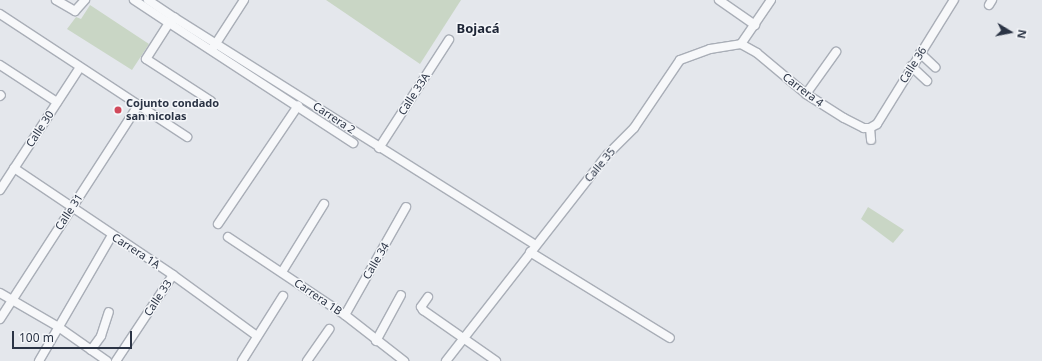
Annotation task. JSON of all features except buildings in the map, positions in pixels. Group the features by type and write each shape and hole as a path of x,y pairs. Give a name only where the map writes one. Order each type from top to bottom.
{"street":[{"path":"56,0 76,11 84,0"},
{"path":"134,0 172,21 353,143"},
{"path":"148,0 172,21"},
{"path":"213,48 244,0"},
{"path":"720,0 754,25"},
{"path":"740,44 771,0"},
{"name":"Calle 36","path":"870,128 877,124 911,66 954,0"},
{"path":"0,14 79,69 187,137"},
{"path":"172,21 146,59 211,101"},
{"name":"Calle 33A","path":"379,148 449,40"},
{"name":"Carrera 4","path":"740,44 757,53 806,94 844,118 864,128 870,128"},
{"name":"Calle 35","path":"446,361 608,154 634,128 680,60 710,49 740,44"},
{"name":"Carrera 2","path":"213,48 273,80 670,338"},
{"path":"806,94 836,52"},
{"path":"920,53 935,68"},
{"path":"0,65 57,102"},
{"path":"911,66 927,81"},
{"name":"Calle 30","path":"1,184 14,168 79,69"},
{"path":"268,87 273,80"},
{"name":"Calle 31","path":"0,319 138,106"},
{"path":"218,224 298,106"},
{"path":"870,128 871,140"},
{"name":"Carrera 1A","path":"14,168 173,275 257,336"},
{"path":"282,272 324,204"},
{"name":"Calle 34","path":"345,315 406,207"},
{"path":"38,361 57,326 112,235"},
{"name":"Carrera 1B","path":"228,237 345,315 376,341 404,361"},
{"name":"Calle 33","path":"116,361 173,275"},
{"path":"0,293 57,326 107,361"},
{"path":"376,341 402,295"},
{"path":"242,361 283,296"},
{"path":"428,297 422,308 463,339 496,361"},
{"path":"91,350 101,336 110,312"},
{"path":"307,361 329,329"}],"green space":[{"path":"326,0 461,0 420,64"},
{"path":"90,5 149,44 132,70 67,29 76,17 81,19"},
{"path":"868,207 904,230 893,243 861,219"}],"place":[{"name":"Cojunto condado san nicolas","path":"118,110"}],"district":[{"name":"Bojacá","path":"478,28"}]}
